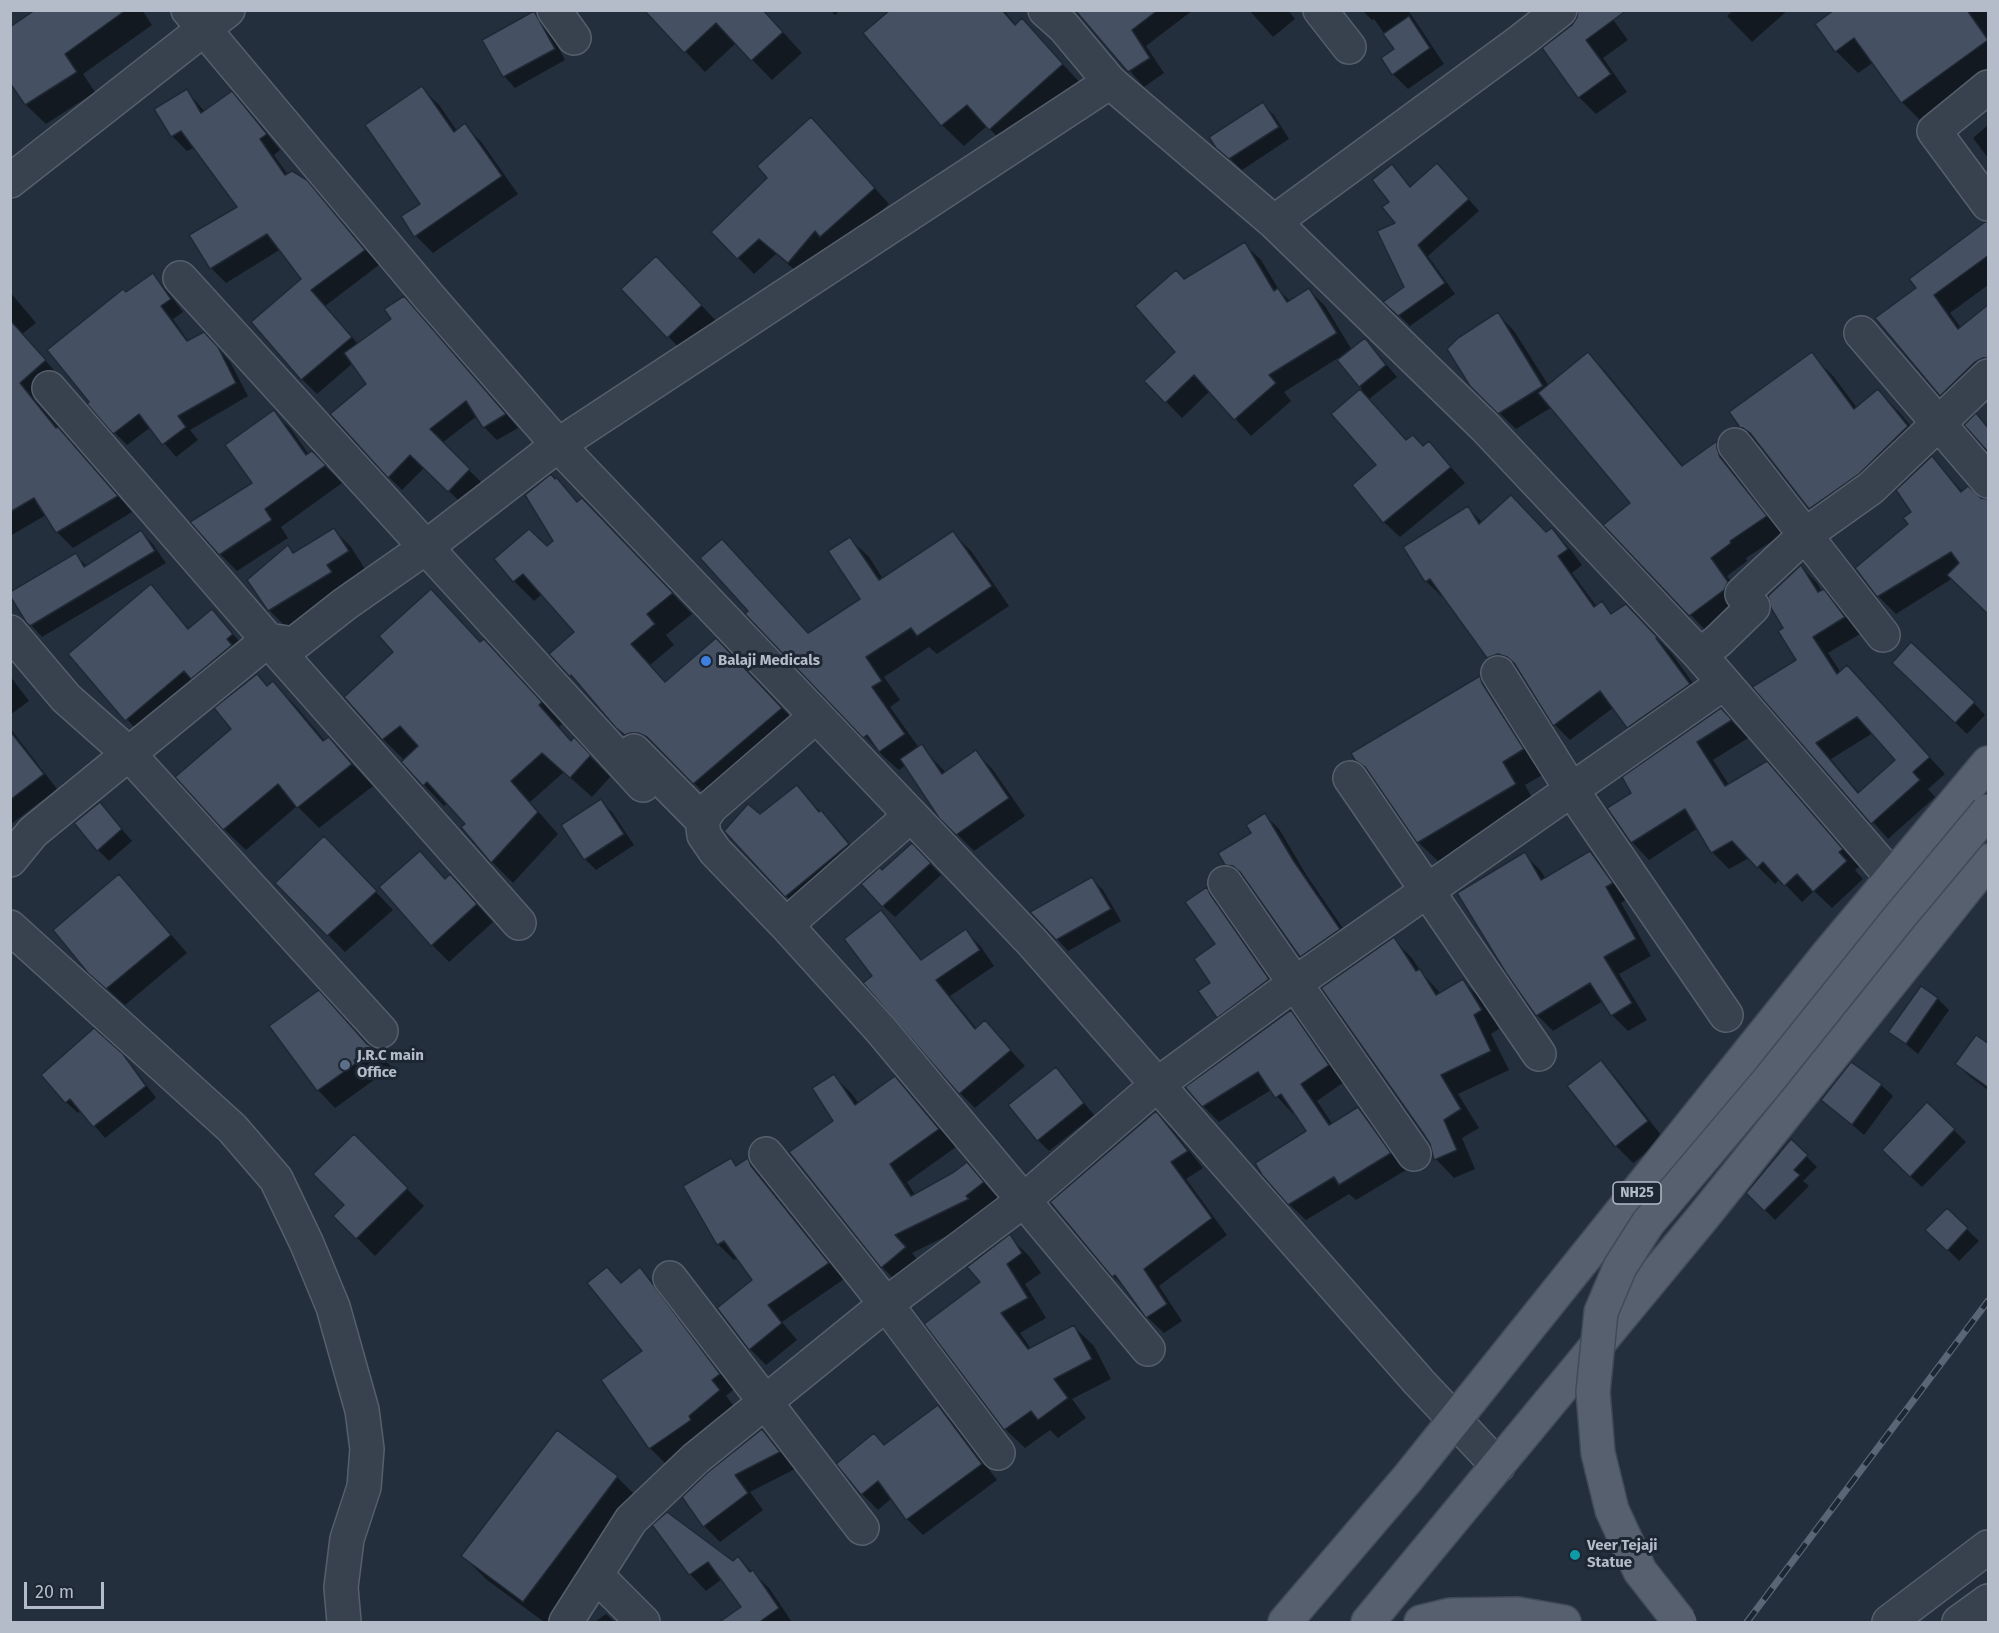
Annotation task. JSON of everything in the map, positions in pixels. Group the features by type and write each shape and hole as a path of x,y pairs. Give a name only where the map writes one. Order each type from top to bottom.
{"main road":[{"name":"NH25","path":"1285,1623 1401,1487 1828,954 1989,763"},
{"path":"1680,1623 1640,1571 1612,1510 1598,1453 1593,1392 1601,1312 1620,1267 1648,1223 1768,1082 1897,920 1989,811"},
{"path":"1368,1623 1711,1208 1989,861"},
{"path":"1421,1623 1450,1615 1518,1614 1564,1623"}],"street":[{"path":"554,10 574,38"},
{"path":"1320,10 1349,47"},
{"path":"1274,222 1560,10"},
{"path":"1065,16 1110,82 1274,222 1485,427 1700,655 1893,877"},
{"path":"10,181 207,17 430,298 558,445 1032,942 1454,1420 1498,1466"},
{"path":"10,860 33,832 131,750 281,642 436,551 558,445 1110,82"},
{"path":"1989,87 1934,131 1989,204"},
{"path":"180,278 436,551 643,785"},
{"path":"1861,333 1989,481"},
{"path":"1700,655 1753,607 1742,594 1805,535 1871,488 1989,376"},
{"path":"49,388 281,642 528,919"},
{"path":"1735,445 1883,634"},
{"path":"436,551 702,820 704,835 714,852 786,925 881,1030 1148,1349"},
{"path":"10,632 66,698 131,750 387,1027"},
{"path":"1498,673 1571,789 1726,1015"},
{"path":"566,1623 631,1520 695,1459 885,1304 1024,1200 1158,1084 1294,984 1724,683"},
{"path":"702,820 711,807 815,717"},
{"path":"1350,778 1539,1054"},
{"path":"786,925 910,816"},
{"path":"1225,883 1414,1154"},
{"path":"10,927 232,1128 276,1179 307,1244 333,1307 362,1410 367,1449 364,1487 347,1539 341,1587 344,1623"},
{"path":"766,1154 885,1304 998,1453"},
{"path":"670,1278 862,1528"},
{"path":"1889,1623 1989,1547"},
{"path":"596,1575 643,1623"},
{"path":"1959,1623 1989,1601"}],"building":[{"path":"35,10 126,10 65,54 77,72 25,105 10,83 10,27"},
{"path":"644,10 763,10 783,32 751,61 716,23 684,53"},
{"path":"890,10 1002,10 1015,25 1022,18 1063,64 989,130 967,105 941,126 863,33"},
{"path":"1075,10 1158,10 1132,30 1150,58 1128,72"},
{"path":"1578,10 1627,10 1586,40 1611,74 1578,98 1542,48 1572,25"},
{"path":"1834,10 1967,10 1988,40 1901,103 1854,38 1835,52 1815,24"},
{"path":"534,11 555,49 503,77 482,40"},
{"path":"1409,16 1430,48 1392,75 1381,58 1394,49 1383,34"},
{"path":"422,86 454,132 465,123 502,176 414,237 401,216 420,204 365,125"},
{"path":"187,89 201,113 232,91 267,134 260,139 285,175 292,171 307,180 365,250 311,290 352,337 301,380 251,322 301,279 267,234 210,269 189,235 237,207 181,131 171,137 154,109"},
{"path":"1263,102 1279,127 1229,159 1216,148 1209,137"},
{"path":"811,117 875,188 820,237 815,231 788,263 759,239 737,259 711,232 767,178 757,166"},
{"path":"1437,163 1469,199 1418,245 1445,283 1398,316 1383,302 1404,287 1377,231 1395,223 1382,207 1389,202 1372,180 1392,164 1410,187"},
{"path":"1985,222 1989,222 1989,255 1934,295 1958,329 1989,304 1989,358 1975,362 1940,396 1875,318 1916,288 1909,279"},
{"path":"1245,242 1274,291 1278,288 1287,302 1309,288 1337,333 1269,375 1276,383 1234,420 1194,375 1165,403 1144,381 1175,352 1135,306 1176,270 1184,279"},
{"path":"656,256 702,305 667,338 621,289"},
{"path":"153,273 171,299 161,306 187,341 204,332 218,347 236,383 178,416 186,427 162,445 139,414 113,434 87,404 89,402 47,350 123,289 126,292"},
{"path":"404,296 506,414 483,428 466,401 430,429 470,469 448,492 410,455 388,478 330,414 366,384 344,353 391,319 384,309"},
{"path":"1498,312 1543,386 1498,414 1470,386 1447,349 1458,338"},
{"path":"10,320 46,360 20,383 56,428 58,427 118,496 56,533 34,498 10,512"},
{"path":"1365,338 1386,365 1359,387 1337,360"},
{"path":"1588,352 1682,466 1717,441 1720,457 1767,516 1730,541 1731,543 1711,558 1728,582 1724,590 1689,616 1603,525 1630,503 1538,393"},
{"path":"1812,352 1854,409 1878,389 1908,426 1859,474 1809,509 1750,433 1737,427 1739,426 1729,412"},
{"path":"1360,389 1406,440 1413,435 1423,446 1429,441 1451,467 1383,523 1352,485 1376,465 1331,414"},
{"path":"274,410 306,455 312,451 326,465 265,509 272,520 219,555 190,522 252,483 225,445"},
{"path":"1976,413 1989,429 1989,453 1964,425"},
{"path":"1932,456 1961,492 1968,486 1981,498 1989,499 1989,615 1947,575 1959,563 1951,552 1877,597 1855,568 1908,524 1903,518 1911,512 1896,490"},
{"path":"551,474 577,502 582,498 673,593 647,614 655,624 631,644 665,682 716,638 782,708 693,784 647,737 638,733 625,735 616,728 571,675 570,677 549,654 574,632 523,574 513,582 494,559 529,529 547,546 553,541 525,495"},
{"path":"1511,495 1546,532 1552,528 1568,549 1558,556 1594,607 1602,601 1611,614 1626,604 1658,638 1656,638 1690,684 1627,728 1600,691 1553,726 1514,663 1498,654 1487,658 1430,579 1425,582 1403,547 1468,506 1479,524"},
{"path":"334,528 349,551 327,565 332,572 268,611 247,580 288,545 293,553"},
{"path":"141,530 155,551 30,626 26,622 10,596 10,592 76,553 84,567"},
{"path":"953,531 992,586 917,636 911,628 866,657 882,681 872,687 905,734 879,752 867,735 863,738 745,614 748,611 700,558 722,539 808,633 860,599 828,551 850,537 879,580"},
{"path":"1801,565 1818,592 1824,589 1845,617 1813,637 1837,674 1847,665 1930,757 1913,772 1920,780 1871,824 1752,687 1796,660 1778,631 1783,628 1771,608 1768,596","holes":["1857,717 1895,760 1858,793 1816,743"]},
{"path":"151,584 188,629 212,609 233,634 227,639 232,645 191,679 184,671 125,721 68,654"},
{"path":"431,589 480,642 484,639 542,702 539,705 571,741 574,737 591,755 570,778 542,753 511,781 538,812 491,863 461,827 465,824 427,782 423,786 401,762 418,746 400,726 382,740 344,697 393,652 379,636"},
{"path":"1911,642 1975,702 1955,723 1892,663"},
{"path":"257,674 267,686 273,681 323,741 329,737 352,764 297,808 278,784 223,830 175,777 231,729 214,708"},
{"path":"1480,676 1482,683 1524,749 1503,762 1516,784 1417,843 1365,767 1355,760 1351,753"},
{"path":"1721,708 1732,720 1697,742 1725,786 1767,761 1843,849 1839,852 1847,861 1813,892 1797,874 1784,886 1763,862 1757,868 1732,841 1711,853 1685,809 1631,843 1607,808 1631,793 1622,777"},
{"path":"10,731 44,774 10,800"},
{"path":"922,744 942,774 976,750 1009,798 956,835 939,818 900,759"},
{"path":"797,785 849,844 785,897 724,831 748,804 760,814"},
{"path":"601,799 624,834 584,860 561,825"},
{"path":"100,802 122,829 97,851 74,823"},
{"path":"1265,813 1293,860 1340,929 1300,957 1240,872 1233,866 1225,865 1218,853 1251,833 1246,825"},
{"path":"324,836 377,891 327,936 275,883"},
{"path":"912,843 931,863 882,907 861,884 880,867 882,870"},
{"path":"420,851 445,879 450,874 477,904 431,946 379,887"},
{"path":"1590,851 1613,883 1606,887 1636,939 1604,957 1632,1003 1611,1016 1590,983 1536,1016 1506,973 1457,893 1525,852 1541,880"},
{"path":"119,874 171,935 106,989 88,973 53,930"},
{"path":"1092,877 1111,909 1056,940 1030,912"},
{"path":"1207,887 1269,979 1217,1018 1198,991 1210,983 1194,959 1215,944 1185,902"},
{"path":"881,910 921,960 966,929 980,950 936,980 975,1029 985,1020 1011,1050 959,1094 863,983 872,976 844,939"},
{"path":"1394,937 1416,971 1420,969 1436,995 1463,979 1482,1010 1474,1015 1491,1051 1441,1075 1461,1109 1444,1120 1457,1150 1434,1160 1430,1144 1423,1133 1321,988"},
{"path":"1921,986 1938,998 1906,1044 1888,1032"},
{"path":"319,990 367,1044 376,1049 317,1091 269,1026"},
{"path":"1291,1010 1329,1065 1301,1084 1329,1125 1358,1107 1391,1153 1339,1185 1334,1177 1288,1205 1262,1175 1255,1163 1306,1131 1281,1094 1275,1098 1258,1072 1202,1107 1185,1087"},
{"path":"94,1028 123,1054 146,1086 93,1127 70,1099 65,1103 41,1075"},
{"path":"1976,1035 1989,1044 1989,1088 1955,1064"},
{"path":"1601,1060 1648,1121 1615,1147 1567,1086"},
{"path":"1851,1062 1882,1084 1852,1125 1821,1100"},
{"path":"1056,1067 1084,1103 1037,1141 1008,1105"},
{"path":"834,1074 855,1105 895,1076 939,1129 890,1164 911,1196 954,1172 967,1162 984,1182 966,1196 969,1199 895,1235 906,1247 881,1268 789,1152 833,1121 812,1088"},
{"path":"1927,1102 1955,1129 1910,1177 1882,1150"},
{"path":"1156,1111 1188,1151 1171,1162 1212,1218 1144,1269 1167,1304 1146,1318 1115,1275 1112,1277 1050,1202"},
{"path":"354,1134 408,1188 356,1239 333,1216 344,1205 313,1174"},
{"path":"1791,1139 1808,1155 1794,1170 1800,1175 1764,1211 1746,1193"},
{"path":"731,1158 736,1166 748,1158 751,1166 829,1263 768,1305 782,1323 749,1350 717,1308 752,1280 724,1241 717,1245 683,1186"},
{"path":"1947,1208 1968,1228 1947,1251 1925,1230"},
{"path":"1010,1234 1022,1253 1007,1264 1028,1298 1001,1313 1028,1349 1074,1325 1092,1359 1054,1379 1068,1398 1038,1420 1031,1411 1004,1430 924,1324 980,1282 967,1267"},
{"path":"607,1267 621,1283 640,1267 720,1374 712,1380 720,1390 689,1416 691,1420 649,1449 601,1380 642,1351 587,1283"},
{"path":"938,1405 982,1464 906,1520 878,1481 861,1495 836,1464 874,1433 884,1445"},
{"path":"762,1429 780,1452 735,1475 748,1493 703,1527 682,1497 707,1473"},
{"path":"557,1430 618,1476 523,1602 461,1556"},
{"path":"667,1512 733,1561 738,1556 750,1572 753,1570 779,1608 758,1623 718,1623 741,1607 708,1562 689,1575 652,1525"}],"railway":[{"path":"1747,1622 1988,1301"}],"place":[{"name":"Balaji Medicals","path":"706,661"},
{"name":"J.R.C main Office","path":"345,1065"},
{"name":"Veer Tejaji Statue","path":"1575,1555"}]}
